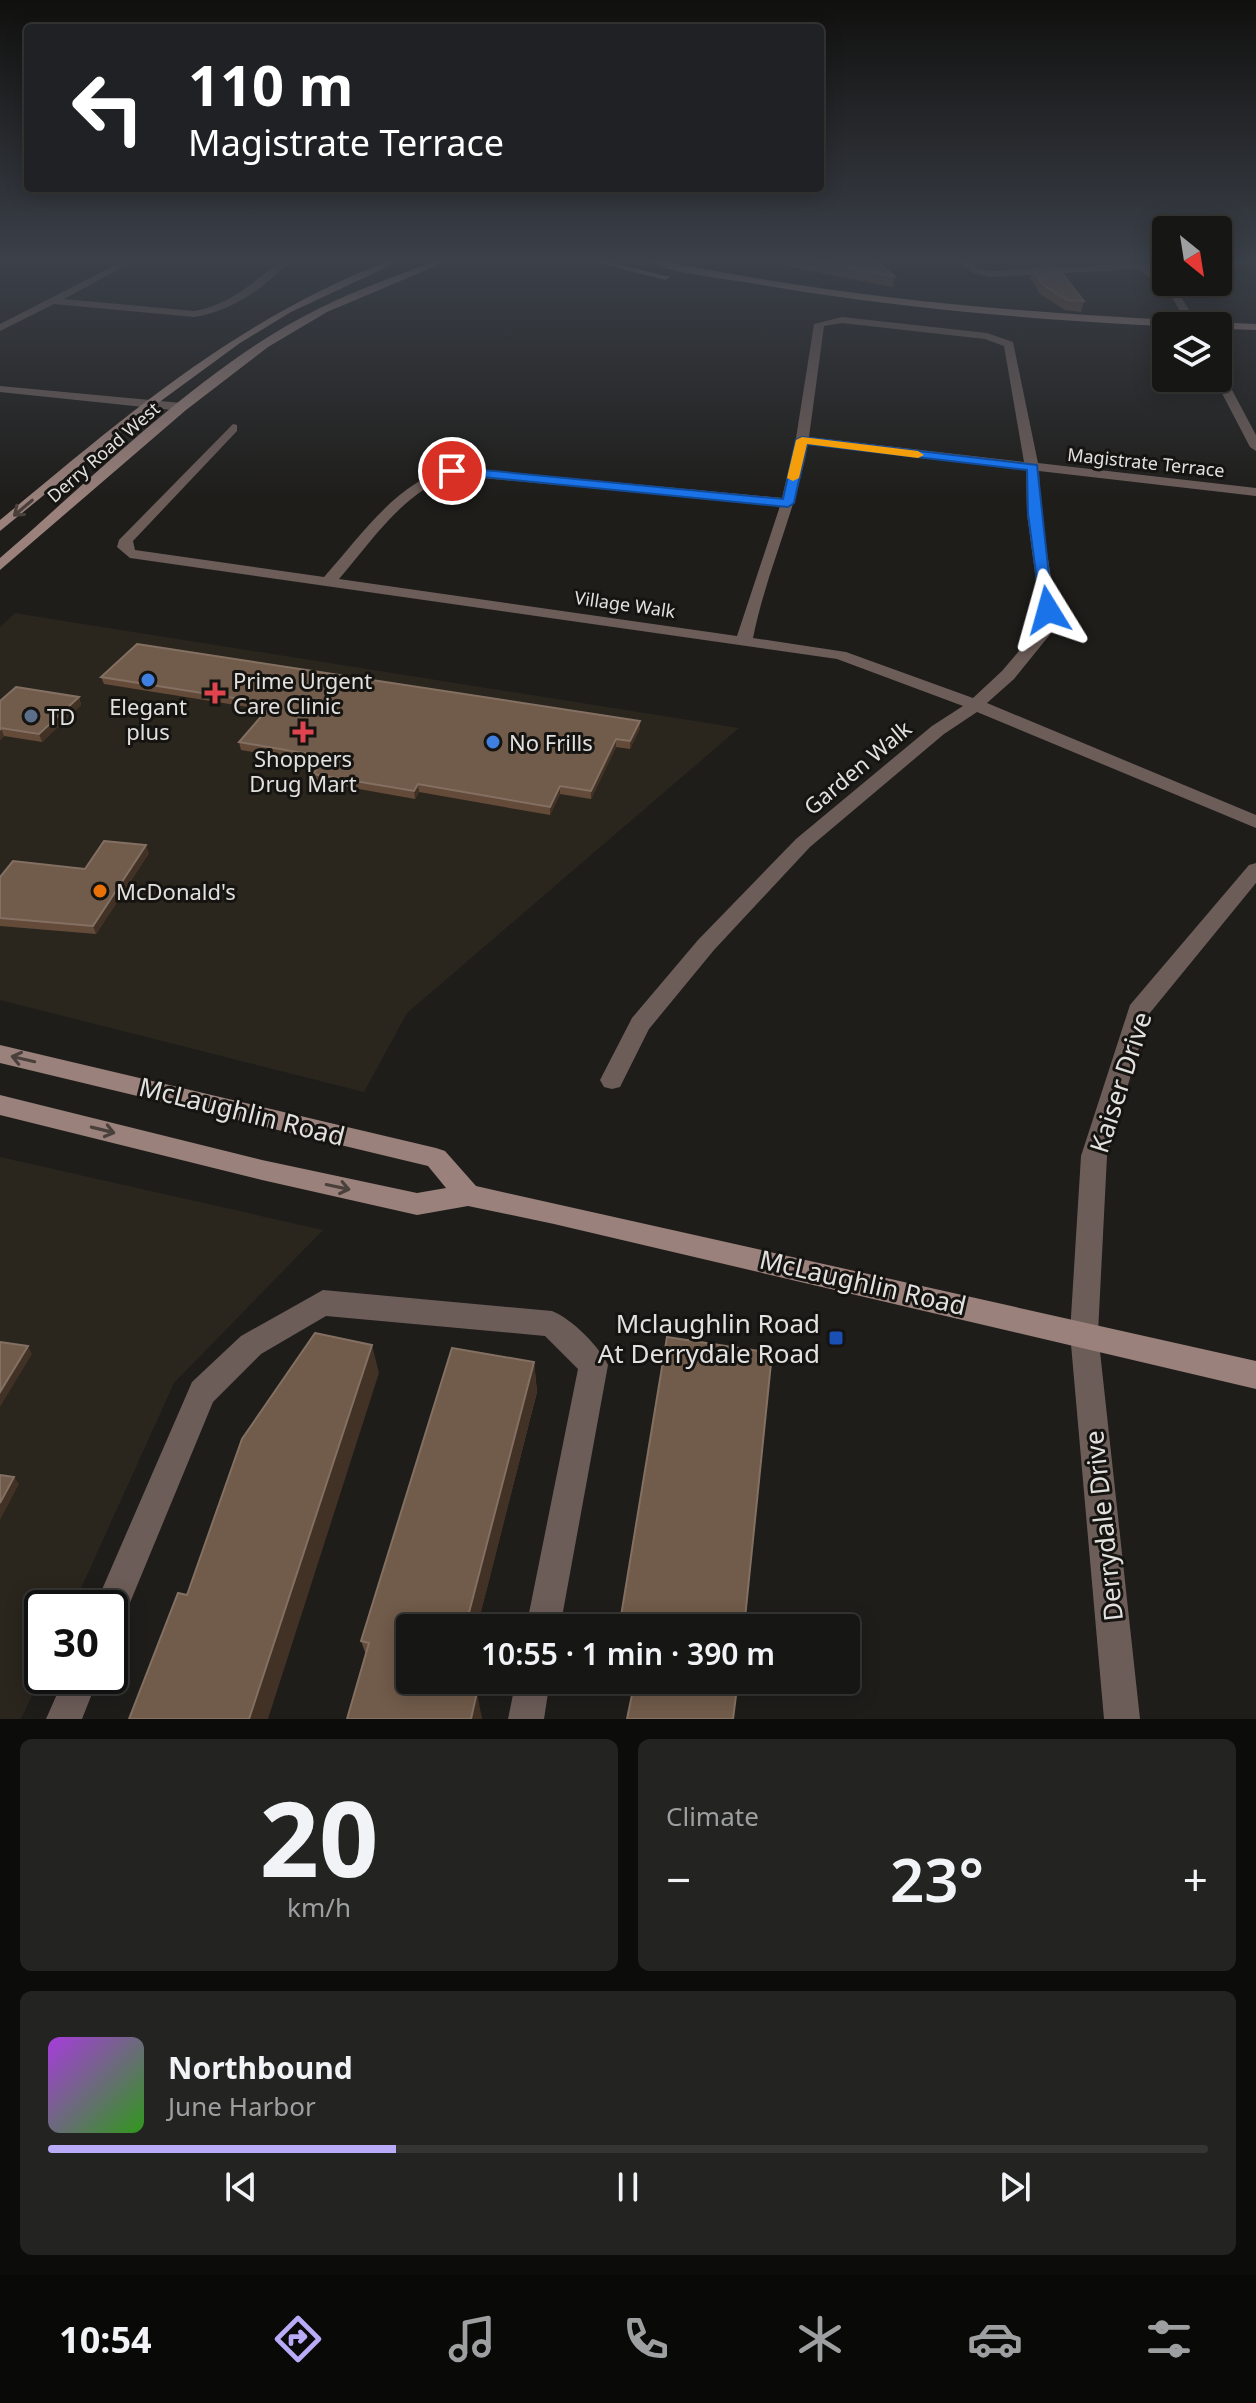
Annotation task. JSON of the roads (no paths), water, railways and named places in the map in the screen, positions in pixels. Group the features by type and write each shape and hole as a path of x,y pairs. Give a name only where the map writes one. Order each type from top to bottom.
{"main road":[{"name":"Derry Road West","path":"0,527 146,404 234,340"},
{"name":"Derry Road West","path":"0,566 182,407 273,340"},
{"name":"McLaughlin Road","path":"0,1054 436,1158 468,1195"},
{"name":"McLaughlin Road","path":"0,1105 262,1170 417,1204 468,1195 1084,1333 1256,1375"}],"street":[{"path":"744,641 748,619 788,503 802,440 817,340"},
{"path":"999,340 1009,344 1032,468"},
{"path":"0,389 182,407"},
{"path":"1227,392 1256,447"},
{"name":"Village Walk","path":"233,428 126,540 124,547 130,554 840,655 871,664 973,707 1032,726 1256,822"},
{"name":"Magistrate Terrace","path":"802,440 1256,492"},
{"name":"Garden Walk","path":"612,1080 640,1024 706,945 803,843 938,730 973,707 1008,675 1044,632 1048,610 1034,514 1032,468"},
{"path":"327,583 417,486 437,474 452,471 788,503"},
{"name":"Kaiser Drive","path":"1084,1333 1094,1156 1138,1011 1256,870"},
{"path":"118,1590 202,1392 251,1345 323,1303 552,1324 593,1365 546,1614"},
{"name":"Derrydale Drive","path":"1084,1333 1122,1719"},
{"path":"64,1719 74,1694"},
{"path":"526,1719 530,1694"}],"place":[{"name":"Elegant plus","path":"148,680"},
{"name":"Prime Urgent Care Clinic","path":"215,693"},
{"name":"TD","path":"31,716"},
{"name":"Shoppers Drug Mart","path":"303,732"},
{"name":"No Frills","path":"493,742"},
{"name":"McDonald's","path":"100,891"},
{"name":"Mclaughlin Road At Derrydale Road","path":"836,1338"}]}
